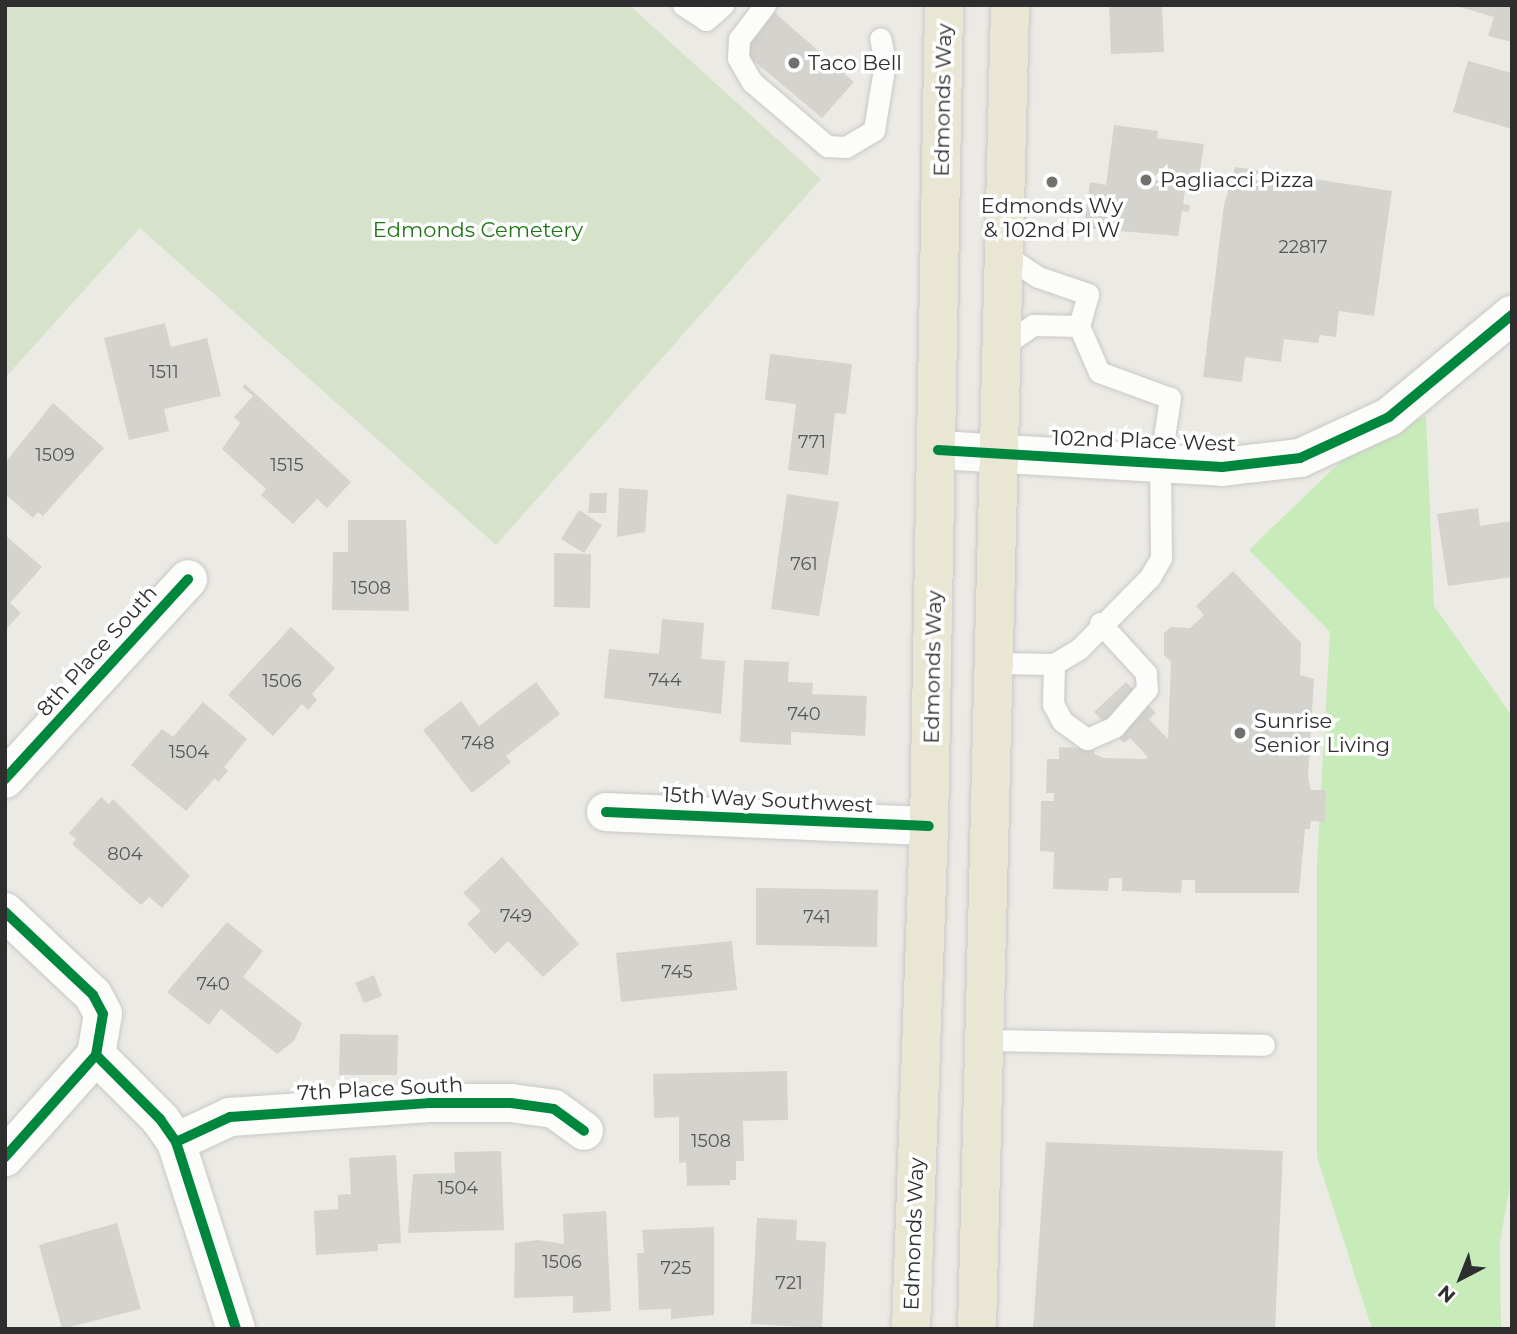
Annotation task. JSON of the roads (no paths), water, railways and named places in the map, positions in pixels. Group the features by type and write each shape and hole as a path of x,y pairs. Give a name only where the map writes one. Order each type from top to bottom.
{"main road":[{"name":"Edmonds Way","path":"911,1329 929,826 938,450 944,5"},
{"path":"977,1329 1001,455 1010,5"}],"street":[{"name":"102nd Place West","path":"938,450 1222,467 1300,458 1389,417 1512,315"},
{"name":"8th Place South","path":"5,779 188,579"},
{"name":"15th Way Southwest","path":"606,811 929,826"},
{"path":"5,912 97,1000 103,1014 96,1055 5,1157"},
{"path":"96,1055 160,1119 176,1142 236,1329"},
{"name":"7th Place South","path":"176,1142 230,1117 429,1103 510,1103 554,1109 584,1130"}],"lane":[{"path":"683,5 706,20 723,5"},
{"path":"765,5 739,39 738,58 752,82 827,146 846,147 874,130 885,62 880,38"},
{"path":"995,663 1054,664 1079,649 1100,623 1150,577 1161,558 1160,464 1171,398 1100,372 1079,326 1088,293 1038,277 1005,255"},
{"path":"1003,346 1033,326 1079,326"},
{"path":"1054,664 1053,704 1062,722 1087,739 1114,727 1147,689 1146,673 1100,623"},
{"path":"985,1040 1264,1045"}],"place":[{"name":"Taco Bell","path":"794,63"},
{"name":"Pagliacci Pizza","path":"1146,180"},
{"name":"Edmonds Wy & 102nd Pl W","path":"1052,182"},
{"name":"Sunrise Senior Living","path":"1240,733"}],"park label":[{"name":"Edmonds Cemetery","path":"478,230"}]}
